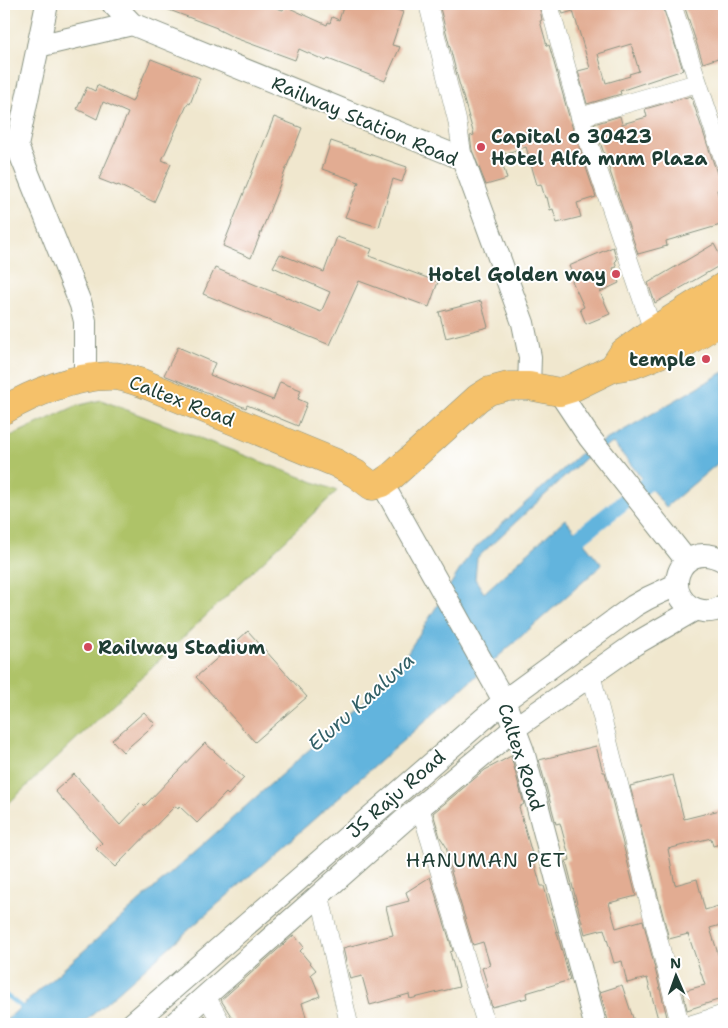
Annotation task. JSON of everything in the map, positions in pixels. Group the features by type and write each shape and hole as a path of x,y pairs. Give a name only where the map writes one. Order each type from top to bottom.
{"main road":[{"path":"613,368 623,354 653,331 724,286"},
{"path":"382,483 478,398 489,391 508,386 529,386 559,392 572,388 613,368 632,366 680,346 724,319"},
{"name":"Caltex Road","path":"4,410 23,399 85,379 112,376 142,382 336,463 372,486 382,483"}],"street":[{"path":"47,4 16,146 81,305 85,321 85,379"},
{"name":"Railway Station Road","path":"113,4 132,24 463,159 522,323 530,357 529,386"},
{"path":"428,4 457,120 463,159"},
{"path":"549,4 580,117 653,331"},
{"path":"672,4 724,161"},
{"path":"38,46 132,24"},
{"path":"580,117 697,83"},
{"path":"559,392 589,437 687,560"},
{"name":"Caltex Road","path":"382,483 504,701 515,728 523,751 595,1024"},
{"path":"724,561 713,555 700,555 687,560 679,572 676,585 682,600 694,610 708,612 724,607"},
{"name":"JS Raju Road","path":"132,1024 504,701 634,606 676,585"},
{"name":"JS Raju Road","path":"174,1024 420,807 515,728 636,644 694,610"},
{"path":"592,674 680,1024"},
{"path":"420,807 486,1024"},
{"path":"320,896 350,1024"},
{"path":"206,996 222,1024"},
{"path":"692,1024 724,1014"}],"green space":[{"name":"Railway Stadium","path":"101,400 337,491 9,803 4,804 4,439 76,406"}],"water":[{"path":"724,372 724,458 666,507 613,443 585,458 477,558 475,579 484,593 565,519 602,565 82,1024 4,1024 394,674 471,552 582,452 619,433"}],"building":[{"path":"156,4 265,4 283,10 285,6 327,25 332,17 339,20 344,4 381,4 403,12 392,45 400,47 385,81 328,59 326,61 299,49 295,60 235,38 217,28"},
{"path":"439,4 539,4 542,20 540,21 547,46 549,45 570,120 596,197 577,203 581,217 557,223 553,209 550,210 547,197 545,198 541,184 537,185 526,147 500,155 507,179 486,185 472,150 470,136 474,135"},
{"path":"560,4 662,4 683,70 620,91 621,94 587,104 578,71 590,68 573,11 563,14","holes":["631,44 639,71 629,74 630,76 606,83 598,54"]},
{"path":"719,4 724,21 724,56 703,63 684,5"},
{"path":"151,59 200,78 190,104 188,103 162,160 171,164 154,202 118,185 99,179 128,113 103,102 97,119 77,109 87,87 95,91 97,85 132,102"},
{"path":"691,96 722,188 717,190 724,216 724,224 666,241 667,246 638,254 594,124 620,116 622,124 647,117 645,109"},
{"path":"274,117 302,128 251,258 223,246"},
{"path":"331,141 407,167 402,182 393,179 379,227 345,217 359,182 322,169"},
{"path":"337,237 372,249 369,256 438,282 429,307 359,281 330,345 203,294 215,268 321,312 330,292 273,267 280,254 324,272"},
{"path":"714,244 724,263 655,303 648,283"},
{"path":"613,247 617,267 613,268 619,283 600,292 610,314 586,324 580,309 584,307 572,281 575,279 569,266"},
{"path":"481,301 488,327 446,338 439,312"},
{"path":"178,347 215,363 210,375 273,400 280,382 301,390 298,399 307,403 298,426 247,405 246,408 164,375"},
{"path":"248,631 307,697 255,742 196,677"},
{"path":"144,712 155,724 123,752 112,740"},
{"path":"205,743 244,778 228,795 226,793 197,823 179,806 178,808 175,806 115,867 96,849 102,843 55,791 74,774 120,825 141,803 144,806"},
{"path":"596,746 603,772 605,772 636,896 609,903 616,928 643,920 667,1017 658,1019 647,978 627,983 622,961 614,963 604,929 585,934 566,861 570,860 560,823 556,824 539,760"},
{"path":"511,756 524,804 519,807 541,886 544,886 570,980 526,993 527,998 492,1007 482,968 490,965 483,942 473,945 449,865 446,846 440,837 433,813 485,770"},
{"path":"673,775 684,819 724,809 724,843 713,846 711,838 668,849 675,885 697,879 705,910 722,905 724,913 724,924 710,928 724,973 724,998 687,1010 683,991 705,985 688,934 669,939 630,786"},
{"path":"430,877 453,951 450,952 459,987 410,999 409,994 370,1005 362,976 350,979 343,948 393,935 386,907 409,901 406,892"},
{"path":"294,935 304,947 300,951 316,970 311,974 320,996 302,1003 308,1024 236,1024 221,1000"},
{"path":"622,985 635,1024 609,1024 600,992"},
{"path":"204,1015 210,1024 194,1024"}],"waterway":[{"name":"Eluru Kaaluva","path":"563,550 664,470"},
{"path":"4,994 24,1009"}],"place":[{"name":"Capital o 30423 Hotel Alfa mnm Plaza","path":"481,147"},
{"name":"Hotel Golden way","path":"616,274"},
{"name":"temple","path":"706,359"},
{"name":"Railway Stadium","path":"88,647"}],"district":[{"name":"HANUMAN PET","path":"486,860"}]}
